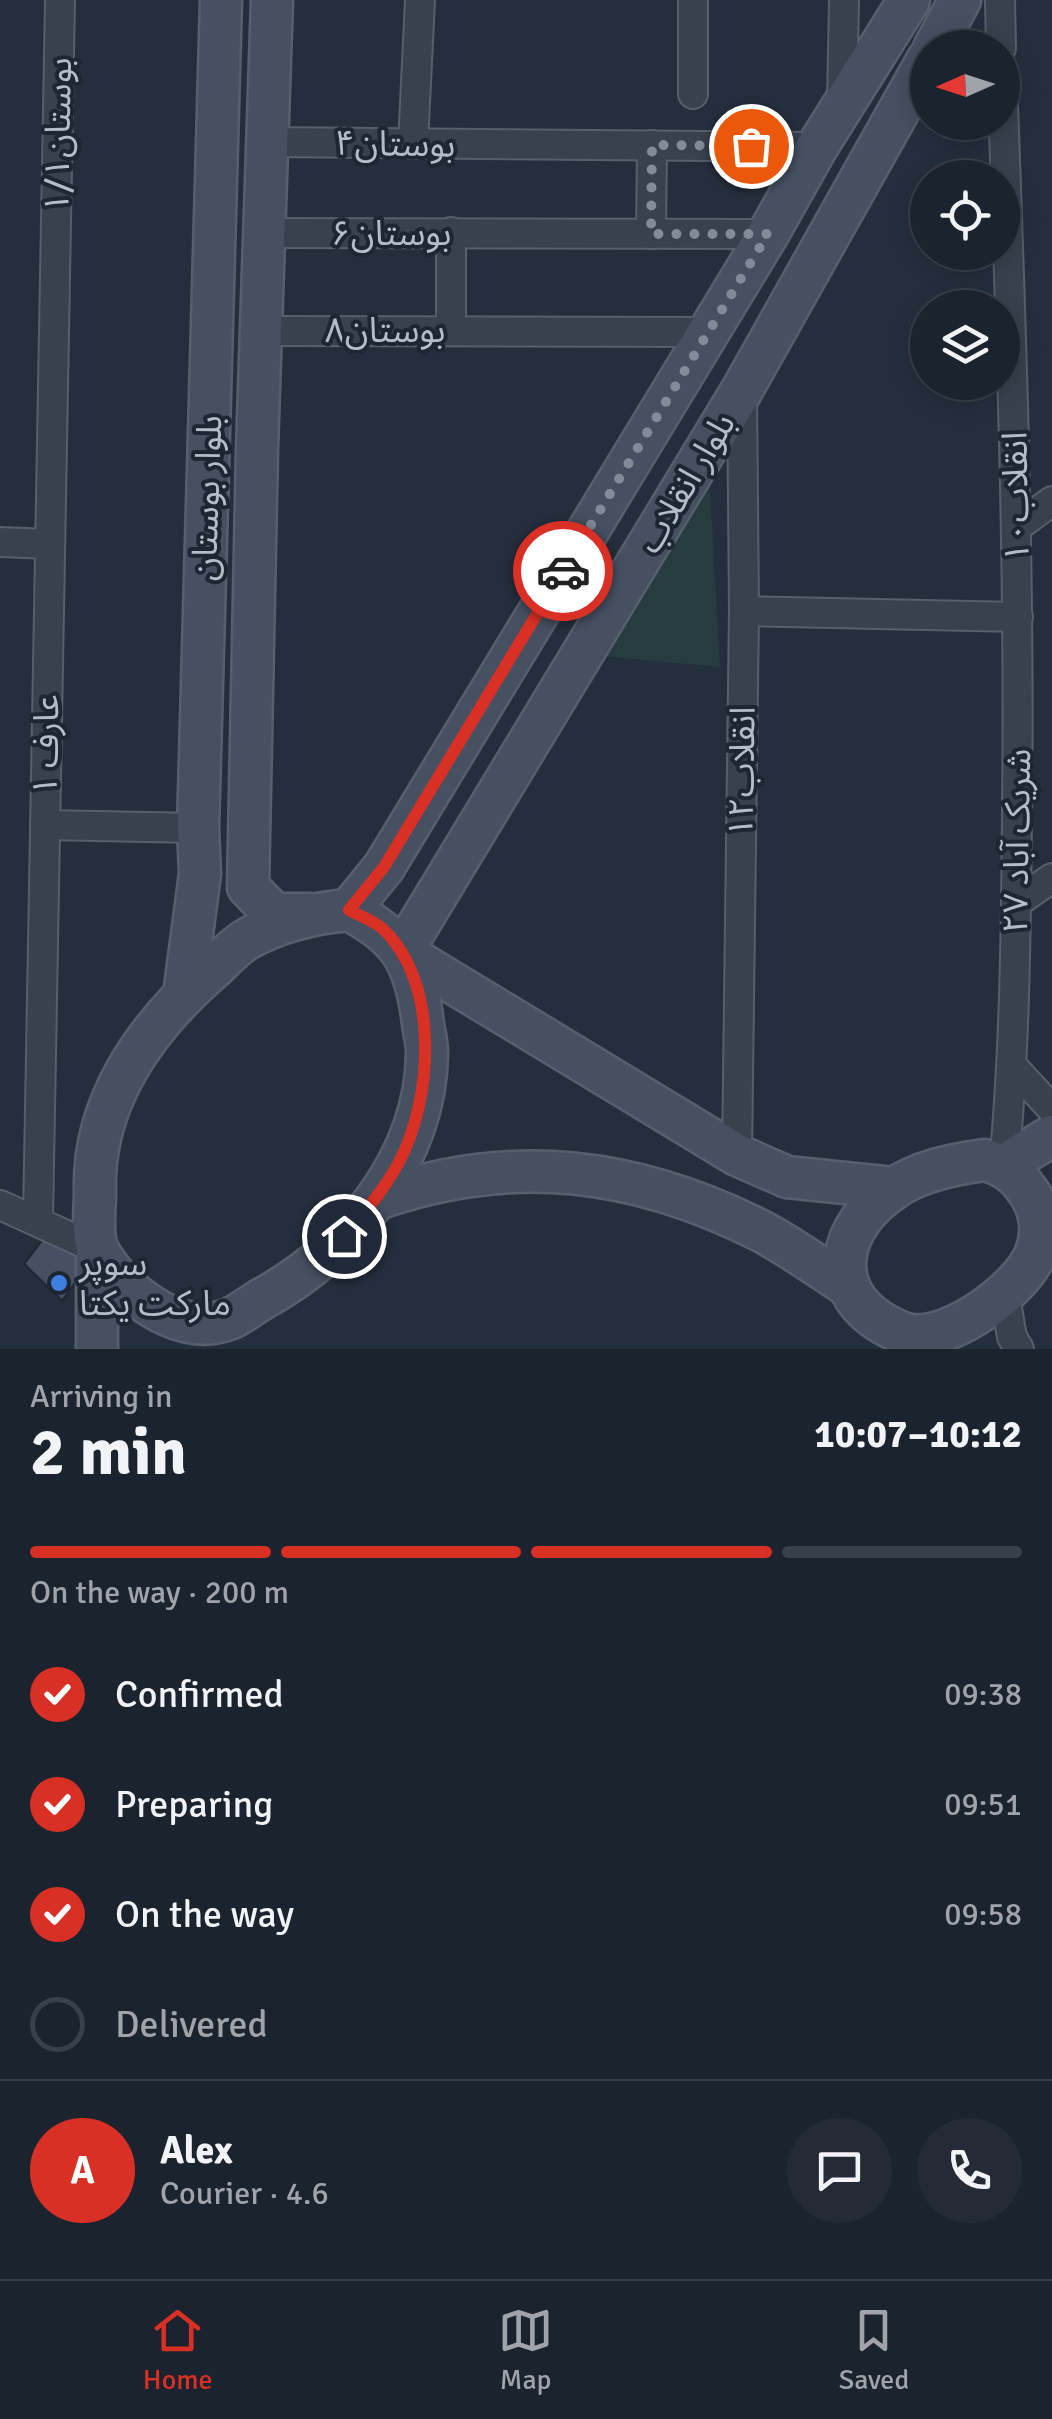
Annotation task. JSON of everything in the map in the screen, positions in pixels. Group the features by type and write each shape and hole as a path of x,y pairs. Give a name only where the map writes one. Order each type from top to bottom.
{"street":[{"name":"بوستان۱/۱","path":"55,270 60,0"},
{"name":"بلوار بوستان","path":"184,995 200,874 198,828 221,0"},
{"name":"بلوار بوستان","path":"272,0 248,887 274,914 330,912"},
{"path":"413,144 420,0"},
{"path":"693,0 693,94"},
{"path":"842,111 844,0"},
{"name":"بلوار انقلاب","path":"330,912 384,867 909,0"},
{"path":"944,30 960,0"},
{"path":"1000,0 1001,30"},
{"name":"بلوار انقلاب","path":"402,952 742,390 910,91"},
{"name":"انقلاب۱۰","path":"1004,140 1018,617"},
{"name":"بوستان۴","path":"268,142 817,147"},
{"path":"651,234 652,145"},
{"name":"بوستان۶","path":"266,232 768,234"},
{"path":"451,232 451,330"},
{"name":"عارف ۱","path":"38,1220 55,270"},
{"name":"بوستان۸","path":"262,331 708,332"},
{"name":"انقلاب۱۲","path":"737,1154 744,611 742,390"},
{"path":"208,472 257,474"},
{"path":"1018,526 1052,502"},
{"path":"0,542 49,544"},
{"path":"744,611 1018,617"},
{"name":"شریک آباد ۲۷","path":"1004,1165 1012,1066 1018,617"},
{"path":"45,825 198,828"},
{"path":"1016,903 1052,878"},
{"path":"96,1349 94,1159 114,1092 138,1048 184,995 246,940 330,912 381,927 402,952 418,988 427,1053 418,1111 401,1158 377,1199 300,1278 222,1322 188,1349"},
{"path":"402,952 737,1154 787,1177 893,1188"},
{"path":"1012,1066 1052,1109"},
{"path":"1004,1165 1052,1136"},
{"path":"377,1199 426,1182 465,1176 525,1171 612,1177 705,1205 764,1232 845,1284 861,1307 885,1325 923,1345 992,1304 1004,1291 1045,1233 1034,1199 1004,1165 985,1160 958,1164 893,1188 864,1214 846,1249 845,1284"},
{"path":"0,1205 97,1250 130,1290 154,1310 184,1321 222,1322"},
{"path":"1004,1291 1012,1337 1019,1349"}],"green space":[{"path":"709,472 720,667 600,656"}],"building":[{"name":"سوپر مارکت یکتا","path":"48,1232 88,1265 62,1301 24,1264"}],"way so far":[{"path":"563,571 768,234 651,234 652,145 751,146"}],"place":[{"name":"سوپر مارکت یکتا","path":"59,1283"}],"route":[{"path":"344,1236 377,1199 401,1158 418,1111 427,1053 418,988 402,952 381,927 349,910 384,867 563,571"}]}
